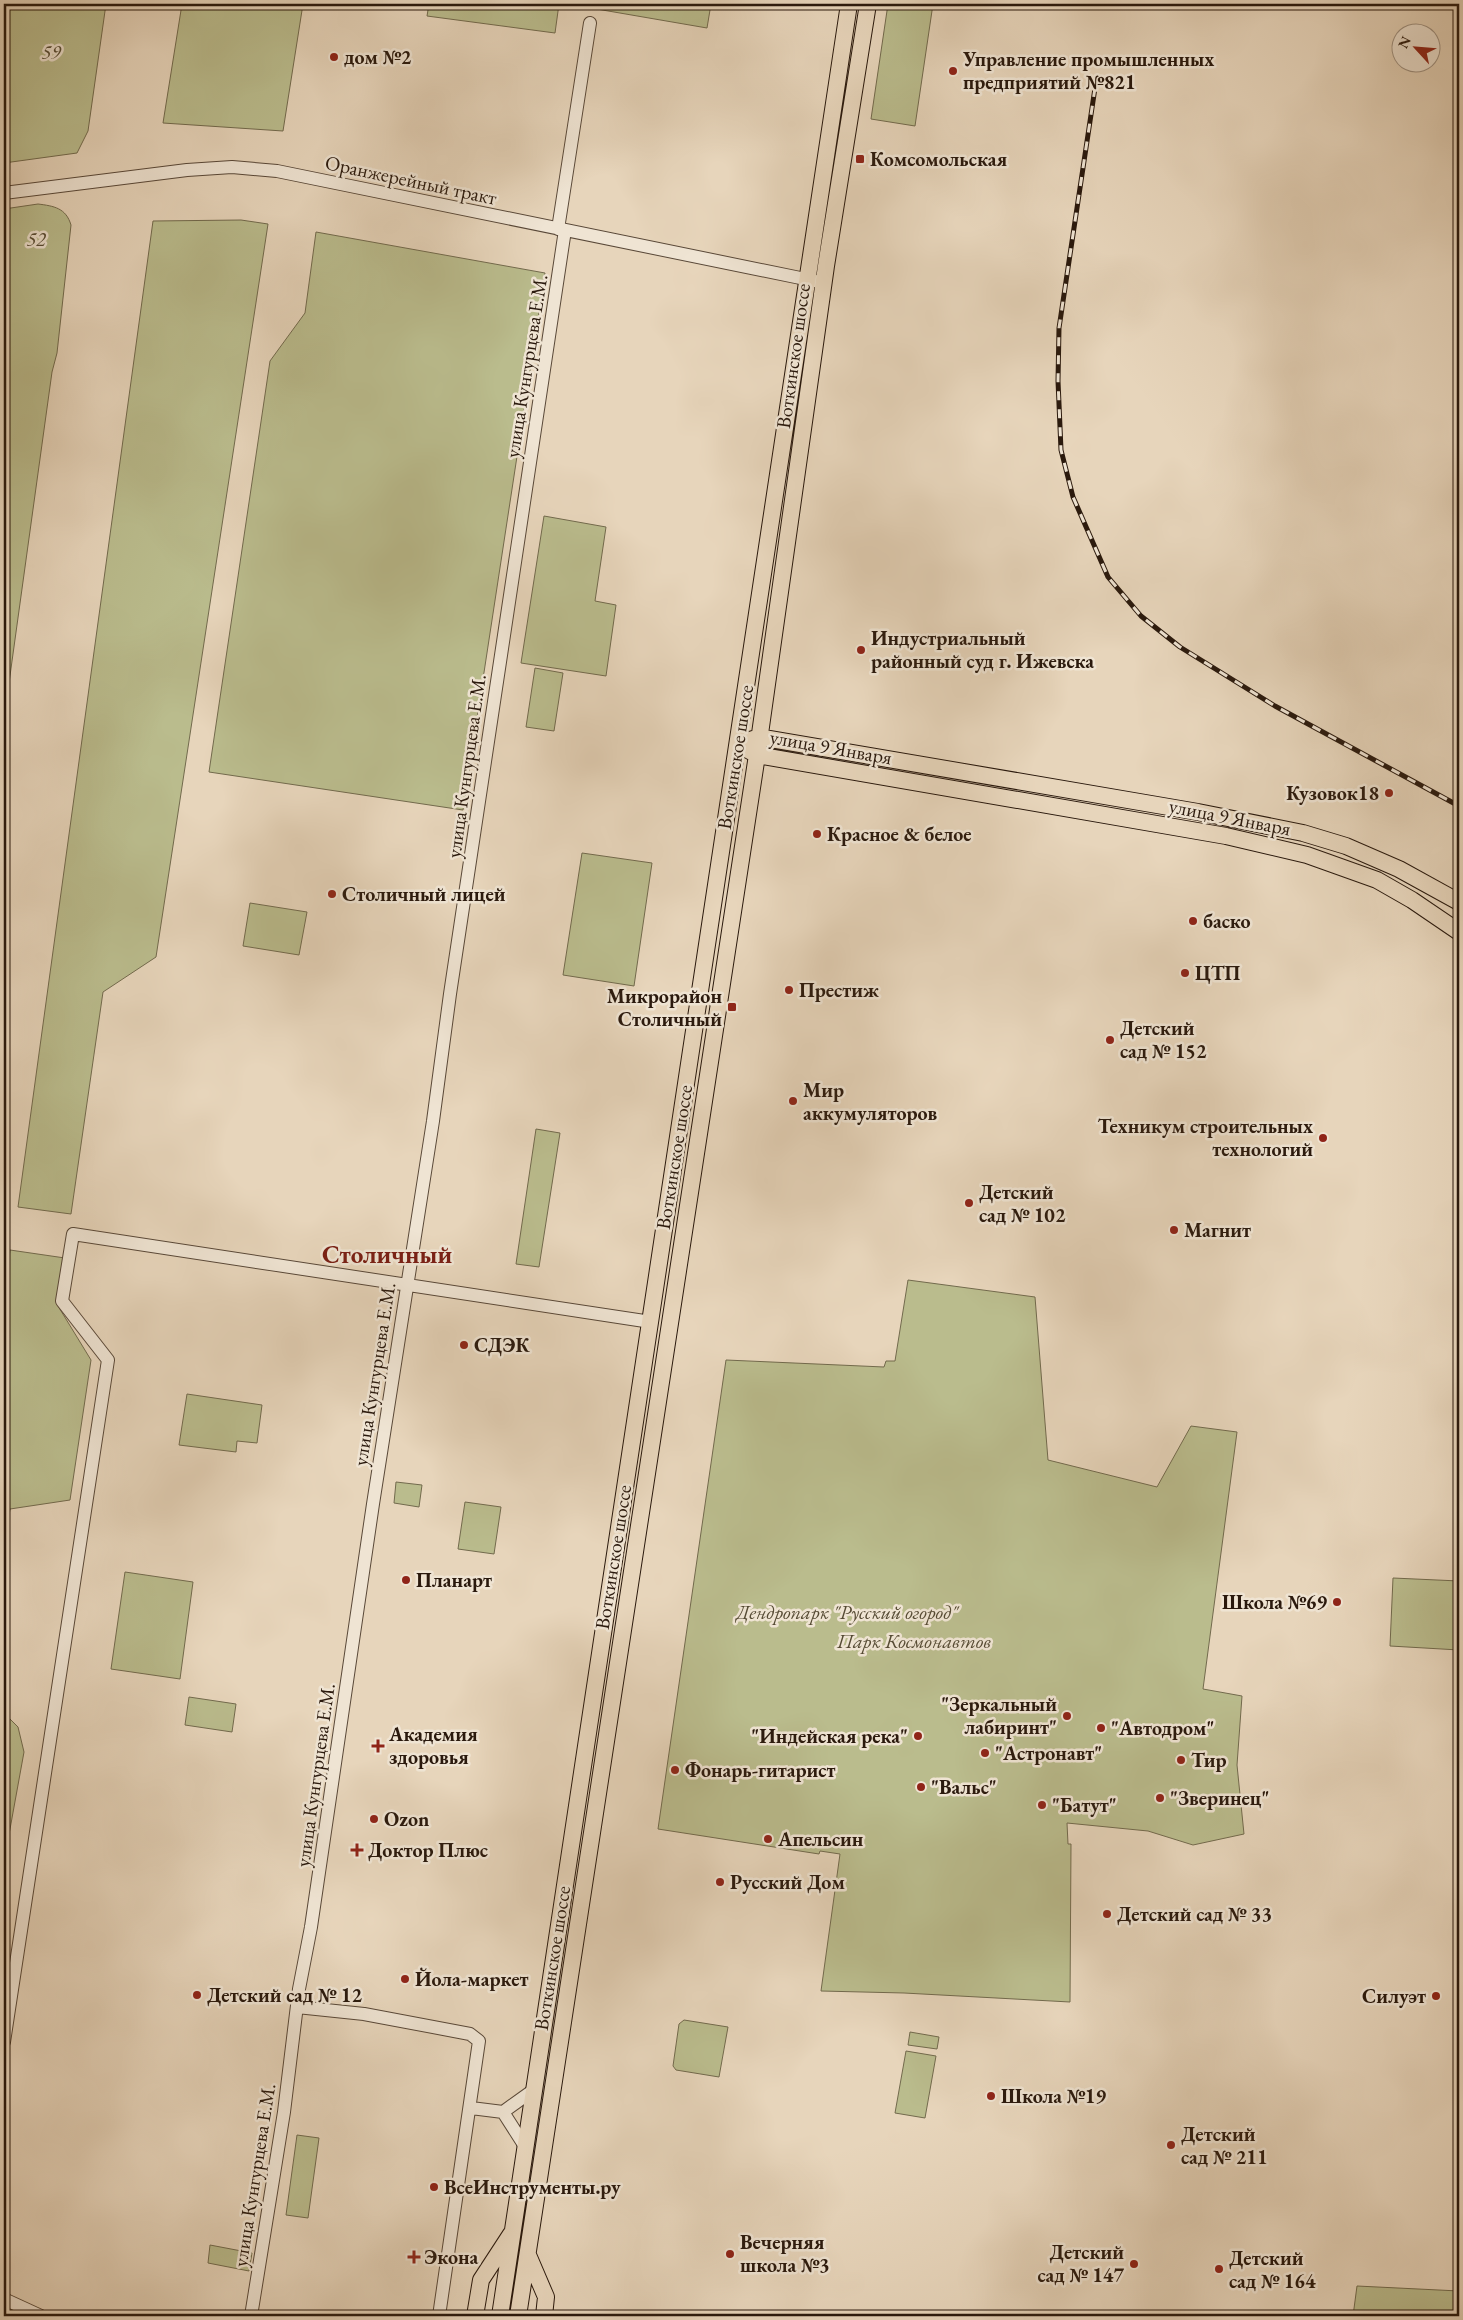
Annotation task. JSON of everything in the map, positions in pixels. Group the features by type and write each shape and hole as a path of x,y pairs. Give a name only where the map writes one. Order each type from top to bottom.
{"main road":[{"name":"Воткинское шоссе","path":"500,2316 848,4"},
{"name":"Воткинское шоссе","path":"518,2316 757,756 825,283 868,4"},
{"name":"улица 9 Января","path":"738,742 759,737 1198,812 1303,833 1346,846 1399,869 1459,902"},
{"name":"улица 9 Января","path":"738,742 757,756 1194,831 1307,855 1339,864 1378,880 1412,900 1459,932"},
{"path":"1194,831 1198,812"},
{"path":"475,2316 481,2280 513,2230"},
{"path":"528,2254 546,2297 544,2316"}],"street":[{"name":"улица Кунгурцева Е.М.","path":"251,2316 267,2224 297,2007 433,1121 590,23"},
{"name":"Оранжерейный тракт","path":"4,193 187,170 232,167 277,171 825,283"},
{"path":"4,2042 108,1360 62,1301 73,1234 650,1322"},
{"path":"297,2007 364,2014 470,2034 479,2041 471,2108 439,2316"},
{"path":"471,2108 503,2112 535,2089"},
{"path":"503,2112 526,2148"},
{"path":"4,2299 41,2316"}],"green space":[{"name":"59","path":"4,4 106,4 88,131 77,153 4,163"},
{"path":"182,4 303,4 283,131 163,123"},
{"path":"429,4 559,4 555,33 427,16"},
{"path":"586,4 711,4 707,28 585,7"},
{"path":"888,4 933,4 915,126 871,119"},
{"name":"52","path":"38,204 63,211 71,225 57,353 52,372 4,719 4,209"},
{"path":"241,220 268,224 156,957 103,992 71,1214 18,1207 153,221"},
{"path":"316,232 545,273 463,810 209,772 270,361 305,313"},
{"path":"544,516 606,527 595,601 616,605 606,676 521,663"},
{"path":"535,668 563,673 554,731 526,727"},
{"path":"582,853 652,863 634,986 563,975"},
{"path":"250,903 307,912 299,955 243,946"},
{"path":"536,1129 560,1133 539,1267 516,1264"},
{"path":"10,1250 65,1258 58,1306 91,1360 70,1500 10,1509 4,1550 4,1299"},
{"name":"Парк Космонавтов","path":"908,1280 1035,1297 1048,1460 1157,1487 1191,1426 1237,1432 1203,1689 1242,1696 1237,1765 1244,1834 1193,1845 1148,1831 1067,1823 1068,1844 1071,1844 1070,2002 904,1993 821,1991 840,1854 820,1851 819,1854 658,1829 726,1360 884,1367 886,1361 895,1361"},
{"path":"187,1394 262,1405 257,1443 237,1441 236,1452 179,1445"},
{"path":"396,1482 422,1485 419,1507 394,1503"},
{"path":"465,1502 501,1507 494,1554 458,1549"},
{"path":"125,1572 193,1582 180,1679 111,1669"},
{"path":"1393,1578 1459,1581 1459,1650 1390,1646"},
{"path":"189,1697 236,1704 232,1732 185,1725"},
{"path":"4,1717 10,1719 18,1727 24,1752 4,1862"},
{"path":"684,2020 728,2027 719,2077 676,2070 673,2066 679,2024"},
{"path":"910,2032 939,2037 937,2049 908,2045"},
{"path":"906,2051 936,2056 925,2118 895,2113"},
{"path":"297,2135 319,2138 308,2218 286,2215"},
{"path":"210,2245 252,2253 249,2271 208,2263"},
{"path":"1357,2286 1459,2291 1459,2316 1353,2316"}],"railway":[{"path":"1095,88 1059,328 1058,381 1061,450 1073,497 1108,577 1141,616 1180,647 1275,706 1459,806"}],"place":[{"name":"дом №2","path":"334,57"},
{"name":"Управление промышленных предприятий №821","path":"953,71"},
{"name":"Комсомольская","path":"860,159"},
{"name":"Индустриальный районный суд г. Ижевска","path":"861,650"},
{"name":"Кузовок18","path":"1389,793"},
{"name":"Красное & белое","path":"817,834"},
{"name":"Столичный лицей","path":"332,894"},
{"name":"баско","path":"1193,921"},
{"name":"ЦТП","path":"1185,973"},
{"name":"Престиж","path":"789,990"},
{"name":"Микрорайон Столичный","path":"732,1007"},
{"name":"Детский сад № 152","path":"1110,1040"},
{"name":"Мир аккумуляторов","path":"793,1101"},
{"name":"Техникум строительных технологий","path":"1323,1138"},
{"name":"Детский сад № 102","path":"969,1203"},
{"name":"Магнит","path":"1174,1230"},
{"name":"СДЭК","path":"464,1345"},
{"name":"Планарт","path":"406,1580"},
{"name":"Школа №69","path":"1337,1602"},
{"name":"\"Зеркальный лабиринт\"","path":"1067,1716"},
{"name":"\"Автодром\"","path":"1101,1728"},
{"name":"\"Индейская река\"","path":"918,1736"},
{"name":"Академия здоровья","path":"378,1746"},
{"name":"\"Астронавт\"","path":"985,1753"},
{"name":"Тир","path":"1181,1760"},
{"name":"Фонарь-гитарист","path":"675,1770"},
{"name":"\"Вальс\"","path":"921,1787"},
{"name":"\"Зверинец\"","path":"1160,1798"},
{"name":"\"Батут\"","path":"1042,1805"},
{"name":"Ozon","path":"374,1819"},
{"name":"Апельсин","path":"768,1839"},
{"name":"Доктор Плюс","path":"357,1850"},
{"name":"Русский Дом","path":"720,1882"},
{"name":"Детский сад № 33","path":"1107,1914"},
{"name":"Йола-маркет","path":"405,1979"},
{"name":"Детский сад № 12","path":"197,1995"},
{"name":"Силуэт","path":"1436,1996"},
{"name":"Школа №19","path":"991,2096"},
{"name":"Детский сад № 211","path":"1171,2145"},
{"name":"ВсеИнструменты.ру","path":"434,2187"},
{"name":"Вечерняя школа №3","path":"730,2254"},
{"name":"Экона","path":"414,2257"},
{"name":"Детский сад № 147","path":"1134,2264"},
{"name":"Детский сад № 164","path":"1219,2269"}],"district":[{"name":"Столичный","path":"387,1254"}],"park label":[{"name":"Дендропарк \"Русский огород\"","path":"847,1612"}]}
